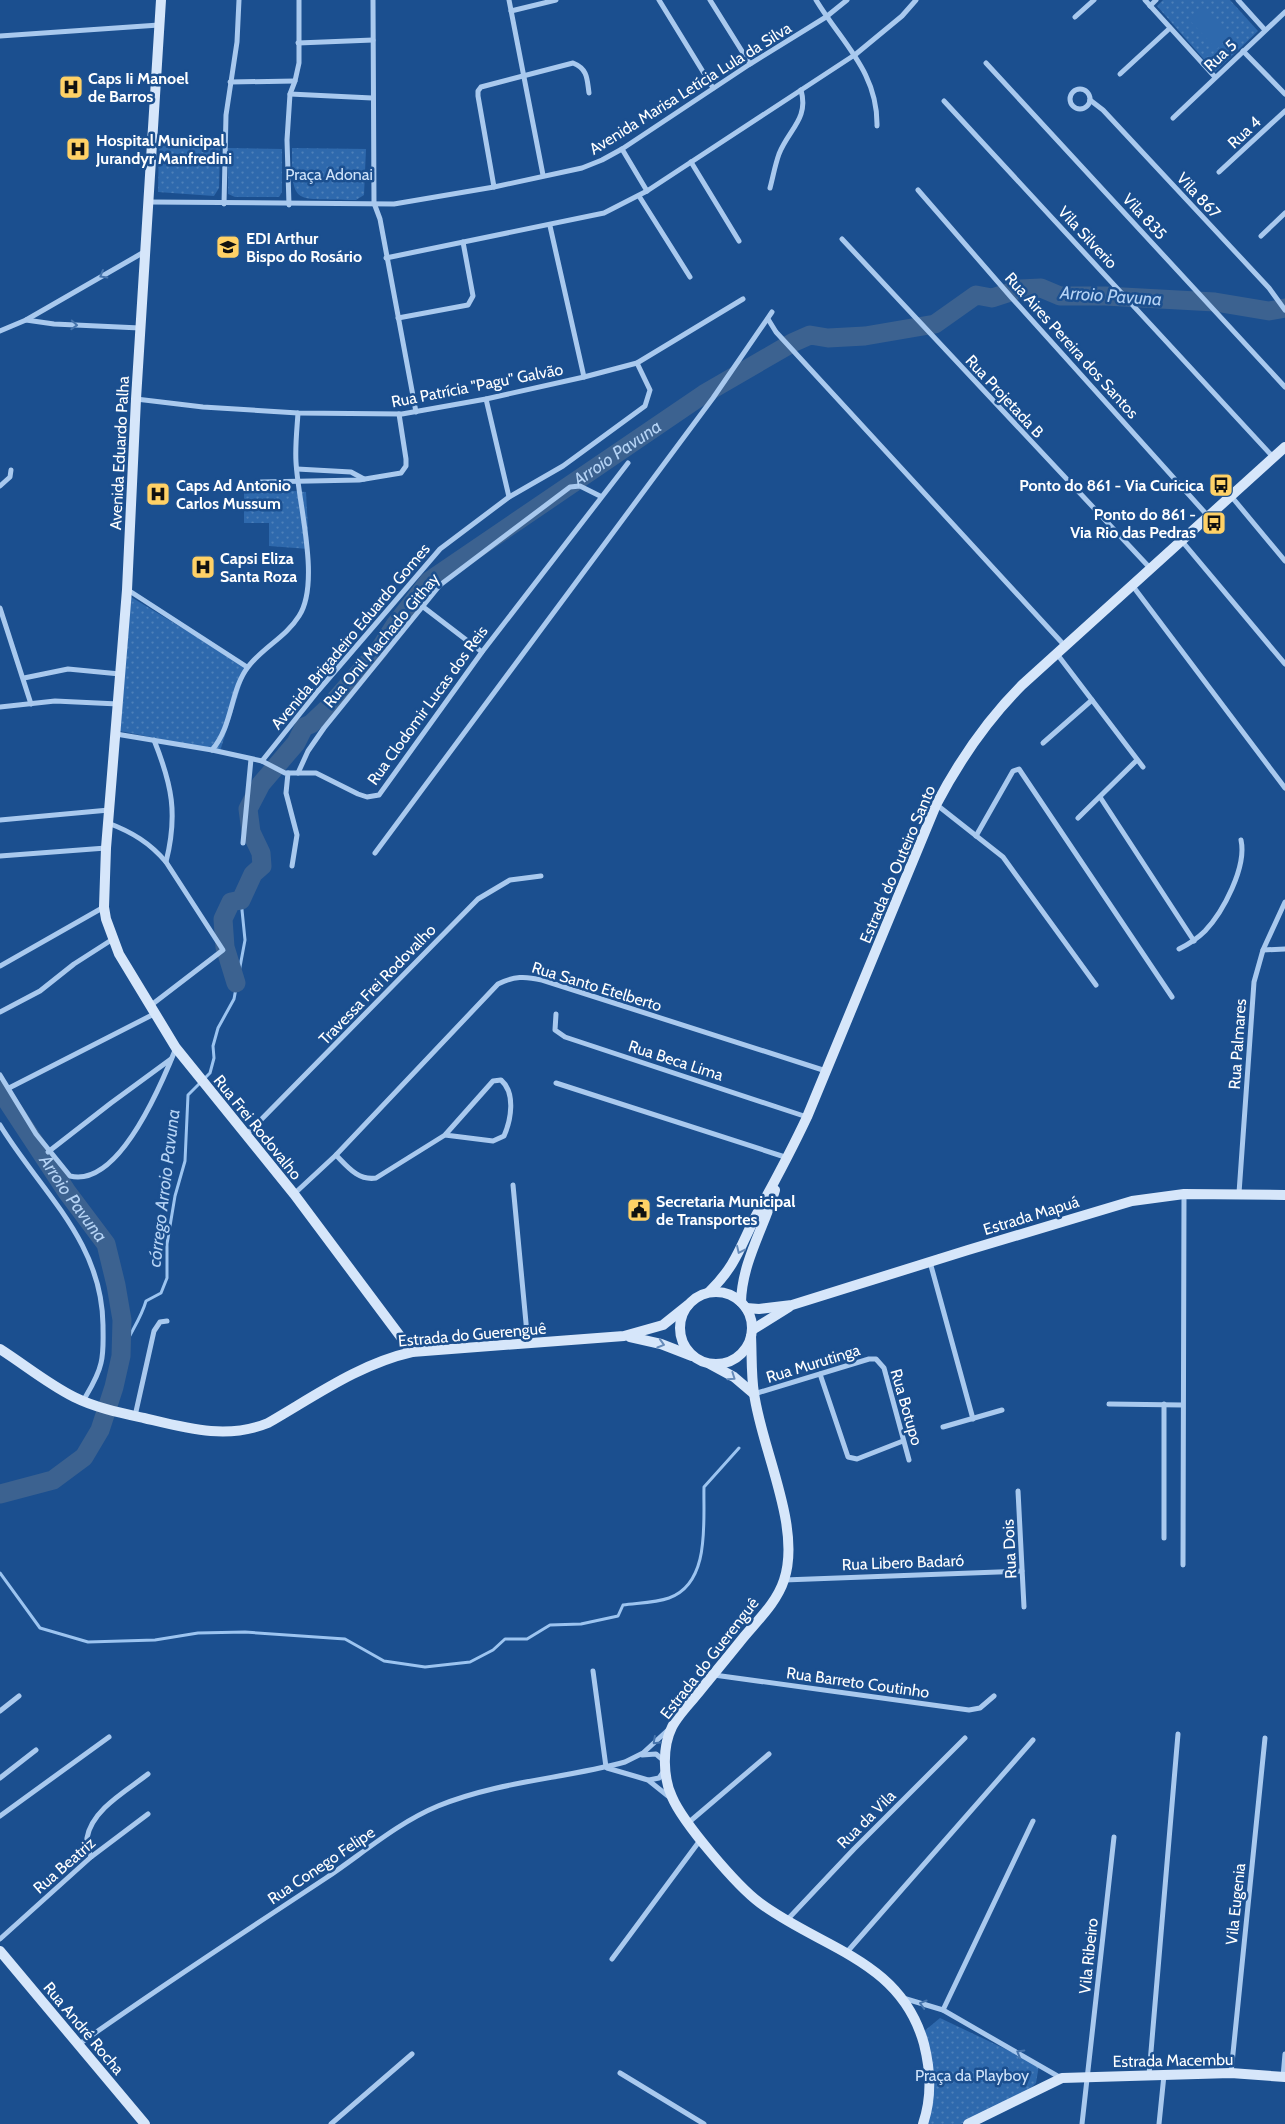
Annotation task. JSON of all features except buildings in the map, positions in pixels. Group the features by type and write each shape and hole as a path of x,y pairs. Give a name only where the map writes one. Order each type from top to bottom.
{"street":[{"name":"Avenida Eduardo Palha","path":"104,907 106,848 127,590 136,399 142,328 161,0"},
{"path":"224,204 226,115 237,42 239,0"},
{"path":"289,204 288,140 290,94 296,81 299,63 298,0"},
{"path":"373,0 374,203 380,219 416,412"},
{"path":"509,0 543,175"},
{"path":"511,11 556,0"},
{"path":"659,0 713,88"},
{"path":"710,0 750,64"},
{"path":"816,0 826,17 856,54 874,93 877,126"},
{"name":"Avenida Marisa Letícia Lula da Silva","path":"149,202 289,204 408,202 494,187 582,168 622,149 750,64 826,17 847,0"},
{"path":"386,258 604,214 647,191 856,54 902,16 916,0"},
{"path":"1075,18 1094,0"},
{"path":"1145,0 1215,77"},
{"path":"1150,6 1156,0"},
{"path":"1238,0 1265,30"},
{"name":"Rua 5","path":"1174,118 1285,12"},
{"path":"0,36 159,26"},
{"path":"1120,74 1170,28"},
{"path":"298,43 373,40"},
{"path":"1243,51 1285,94"},
{"path":"494,187 478,91 481,87 573,63 586,72 589,94"},
{"name":"Vila 835","path":"986,63 1285,387"},
{"path":"230,82 296,81"},
{"path":"770,188 779,155 786,139 798,124 804,109 801,90"},
{"path":"290,94 372,98"},
{"name":"Vila 867","path":"1090,100 1103,110 1280,301 1285,310"},
{"name":"Vila Silverio","path":"944,101 1274,458"},
{"name":"Rua 4","path":"1219,172 1285,111"},
{"path":"622,149 647,191"},
{"path":"691,162 739,241"},
{"name":"Rua Aires Pereira dos Santos","path":"918,190 1011,297 1208,516"},
{"path":"639,196 690,277"},
{"path":"1262,236 1285,213"},
{"path":"550,226 584,377"},
{"name":"Rua Projetada B","path":"842,239 1150,568"},
{"path":"398,318 468,305 472,302 473,296 463,242"},
{"path":"0,331 26,320 146,251"},
{"name":"Rua Patrícia \"Pagu\" Galvão","path":"136,399 203,407 298,413 399,414 416,412 486,399 637,363 743,299"},
{"path":"375,853 712,398 772,312"},
{"path":"768,319 776,332 1061,650 1092,700 1142,767"},
{"path":"26,320 54,324 142,328"},
{"name":"Avenida Brigadeiro Eduardo Gomes","path":"262,762 318,691 419,571 440,549 509,497 563,466 645,406 650,390 637,363"},
{"path":"486,399 509,497"},
{"path":"212,750 221,738 247,667 299,617 307,598 309,584 307,552 297,470 298,413"},
{"path":"262,482 364,479 401,473 406,466 399,414"},
{"name":"Estrada do Outeiro Santo","path":"709,1292 733,1266 758,1211 788,1158 807,1117 936,805 962,759 995,714 1022,685 1180,539 1285,448"},
{"name":"Rua Clodomir Lucas dos Reis","path":"116,734 212,750 262,762 287,773 316,773 358,794 367,797 378,795 482,652 628,462"},
{"path":"0,486 10,478 11,470"},
{"path":"297,470 351,472 364,479"},
{"name":"Rua Onil Machado Githay","path":"298,773 319,735 422,606 452,575 570,488 580,486 600,496"},
{"path":"1230,496 1285,561"},
{"path":"1180,539 1285,664"},
{"path":"1132,584 1285,788"},
{"path":"127,590 247,667"},
{"path":"422,606 482,652"},
{"path":"0,608 31,704"},
{"path":"24,678 68,669 120,674"},
{"path":"0,707 76,700 118,704"},
{"path":"1043,743 1092,700"},
{"path":"154,740 166,769 173,803 173,825 166,862"},
{"path":"243,843 251,759"},
{"path":"1078,818 1137,760"},
{"path":"976,836 1013,771 1020,769 1172,997"},
{"path":"287,773 286,793 297,835 292,866"},
{"path":"1100,797 1194,941"},
{"path":"936,805 997,851 1010,865 1096,985"},
{"path":"0,820 109,810"},
{"path":"9,1088 152,1010 223,950 166,862 142,839 108,823"},
{"path":"1179,948 1194,941 1213,921 1236,877 1243,851 1240,840"},
{"path":"0,856 106,848"},
{"name":"Travessa Frei Rodovalho","path":"246,1135 478,899 510,880 541,876"},
{"name":"Rua Palmares","path":"1239,1193 1254,982 1263,950 1285,902"},
{"path":"0,966 104,907"},
{"name":"Rua Frei Rodovalho","path":"104,907 113,939 152,1010 176,1048 294,1194 412,1352"},
{"path":"0,1012 40,991 74,964 113,939"},
{"path":"1263,950 1285,949"},
{"name":"Rua Santo Etelberto","path":"294,1194 336,1155 498,984 511,977 524,976 542,980 826,1070"},
{"name":"Rua Beca Lima","path":"556,1014 555,1030 565,1037 807,1117"},
{"path":"0,1075 48,1152 70,1176 86,1176 110,1161 125,1146 144,1118 176,1048"},
{"path":"48,1152 110,1102 171,1059"},
{"path":"336,1155 357,1175 369,1179 376,1178 445,1135 493,1081 501,1080 506,1084 509,1091 509,1120 504,1136 493,1141 445,1135"},
{"path":"556,1083 788,1158"},
{"path":"0,1126 70,1222 84,1246 97,1278 103,1318 103,1353 98,1372 86,1402"},
{"name":"Estrada do Outeiro Santo","path":"744,1305 744,1270 768,1217 779,1176"},
{"path":"513,1185 528,1344"},
{"name":"Estrada Mapuá","path":"744,1305 769,1309 792,1305 1116,1205 1184,1194 1239,1193 1285,1195"},
{"path":"1183,1565 1184,1194"},
{"path":"930,1262 973,1419"},
{"path":"708,1363 726,1362 735,1358 742,1352 751,1333 751,1319 744,1305 727,1293 709,1292 701,1295 688,1305 683,1313 680,1333 683,1343 696,1358 734,1377 754,1394"},
{"name":"Estrada do Guerenguê","path":"0,1349 65,1392 86,1402 132,1415 204,1431 234,1432 256,1428 366,1366 412,1352 624,1336 663,1325 688,1305"},
{"name":"Estrada Mapuá","path":"751,1333 792,1305"},
{"path":"132,1415 154,1332 160,1322 167,1321"},
{"name":"Estrada do Guerenguê","path":"751,1333 754,1394 787,1532 788,1549 784,1580 766,1610 672,1726 667,1746 666,1766 672,1799 700,1839 744,1889 759,1902 787,1920 847,1952 882,1976 903,1998 920,2031 929,2067 929,2099 923,2124"},
{"name":"Estrada do Guerenguê","path":"624,1336 661,1344 696,1358"},
{"name":"Rua Murutinga","path":"754,1394 869,1359 880,1361"},
{"name":"Rua Botupo","path":"880,1361 884,1368 903,1441 910,1460"},
{"path":"820,1374 848,1457 857,1458 903,1441"},
{"path":"1110,1404 1182,1405"},
{"path":"1164,1404 1164,1538"},
{"path":"943,1427 1002,1410"},
{"name":"Rua Dois","path":"1018,1490 1024,1607"},
{"name":"Rua Libero Badaró","path":"784,1580 1022,1571"},
{"path":"593,1670 606,1768"},
{"name":"Rua Barreto Coutinho","path":"713,1674 969,1710 980,1708 994,1696"},
{"path":"0,1711 20,1696"},
{"name":"Rua Conego Felipe","path":"77,2045 146,1996 343,1867 402,1826 435,1807 468,1795 499,1787 606,1768 639,1756 672,1726"},
{"path":"1149,2076 1178,1734"},
{"path":"0,1816 109,1737"},
{"name":"Rua da Vila","path":"787,1920 854,1849 965,1738"},
{"name":"Vila Eugenia","path":"1231,2073 1265,1738"},
{"path":"847,1952 1033,1740"},
{"path":"0,1778 36,1750"},
{"path":"688,1823 768,1754"},
{"path":"639,1756 659,1755 666,1766 659,1778 648,1780"},
{"name":"Rua Conego Felipe","path":"606,1768 648,1780 672,1799"},
{"path":"91,1857 87,1845 87,1836 95,1821 104,1809 148,1774"},
{"name":"Rua Beatriz","path":"0,1939 91,1857 148,1814"},
{"path":"943,2010 1032,1820"},
{"name":"Vila Ribeiro","path":"1082,2124 1114,1837"},
{"path":"612,1959 700,1839"},
{"name":"Rua André Rocha","path":"0,1951 145,2124"},
{"name":"Estrada Macembu","path":"903,1998 943,2010 1062,2078"},
{"path":"331,2124 412,2054"},
{"path":"1284,2077 1285,2054"},
{"path":"620,2073 704,2124"},
{"name":"Estrada Macembu","path":"968,2124 985,2120 1062,2078 1231,2073 1284,2077"},
{"path":"1159,2124 1164,2075"}],"green space":[{"path":"1163,0 1230,0 1258,31 1215,72 1157,6"},
{"path":"1203,6 1231,35 1217,49 1189,20"},
{"path":"159,145 220,148 219,188 214,196 158,192"},
{"path":"228,148 282,149 282,192 279,197 235,197 228,194"},
{"name":"Praça Adonai","path":"292,148 366,149 364,195 356,200 316,199 300,195 295,189 293,180"},
{"path":"244,487 306,492 309,549 269,546 269,523 244,523"},
{"path":"131,597 247,667 220,751 120,731"},
{"name":"Praça da Playboy","path":"940,2018 1039,2065 1036,2083 1030,2089 961,2124 927,2124 922,2033"}],"waterway":[{"name":"Arroio Pavuna","path":"236,983 225,947 223,919 231,902 241,900 253,874 262,866 261,853 251,832 248,809 261,784 296,743 304,727 311,724 329,707 379,650 395,625 429,581 704,394 792,343 810,335 828,338 865,336 935,324 976,295 992,298 1020,289 1041,288 1060,296 1105,296 1215,302 1269,311 1285,308"},
{"name":"córrego Arroio Pavuna","path":"121,1356 146,1301 161,1293 167,1278 167,1244 175,1196 185,1161 188,1095 210,1073 214,1058 213,1046 218,1028 234,999 245,940 241,900"},
{"name":"Arroio Pavuna","path":"0,1090 67,1192 106,1244 122,1320 121,1356 114,1387 100,1430 84,1457 53,1480 0,1494"},
{"path":"0,1573 40,1628 88,1642 155,1640 198,1633 245,1632 345,1639 384,1661 425,1667 470,1662 493,1650 505,1639 527,1639 550,1625 581,1624 618,1616 623,1605 664,1600 683,1590 692,1579 702,1550 704,1487 739,1448"}],"place":[{"name":"Caps Ii Manoel de Barros","path":"71,87"},
{"name":"Hospital Municipal Jurandyr Manfredini","path":"78,149"},
{"name":"EDI Arthur Bispo do Rosário","path":"228,247"},
{"name":"Ponto do 861 - Via Curicica","path":"1221,485"},
{"name":"Caps Ad Antonio Carlos Mussum","path":"158,494"},
{"name":"Ponto do 861 - Via Rio das Pedras","path":"1214,523"},
{"name":"Capsi Eliza Santa Roza","path":"203,567"},
{"name":"Secretaria Municipal de Transportes","path":"639,1210"}]}
